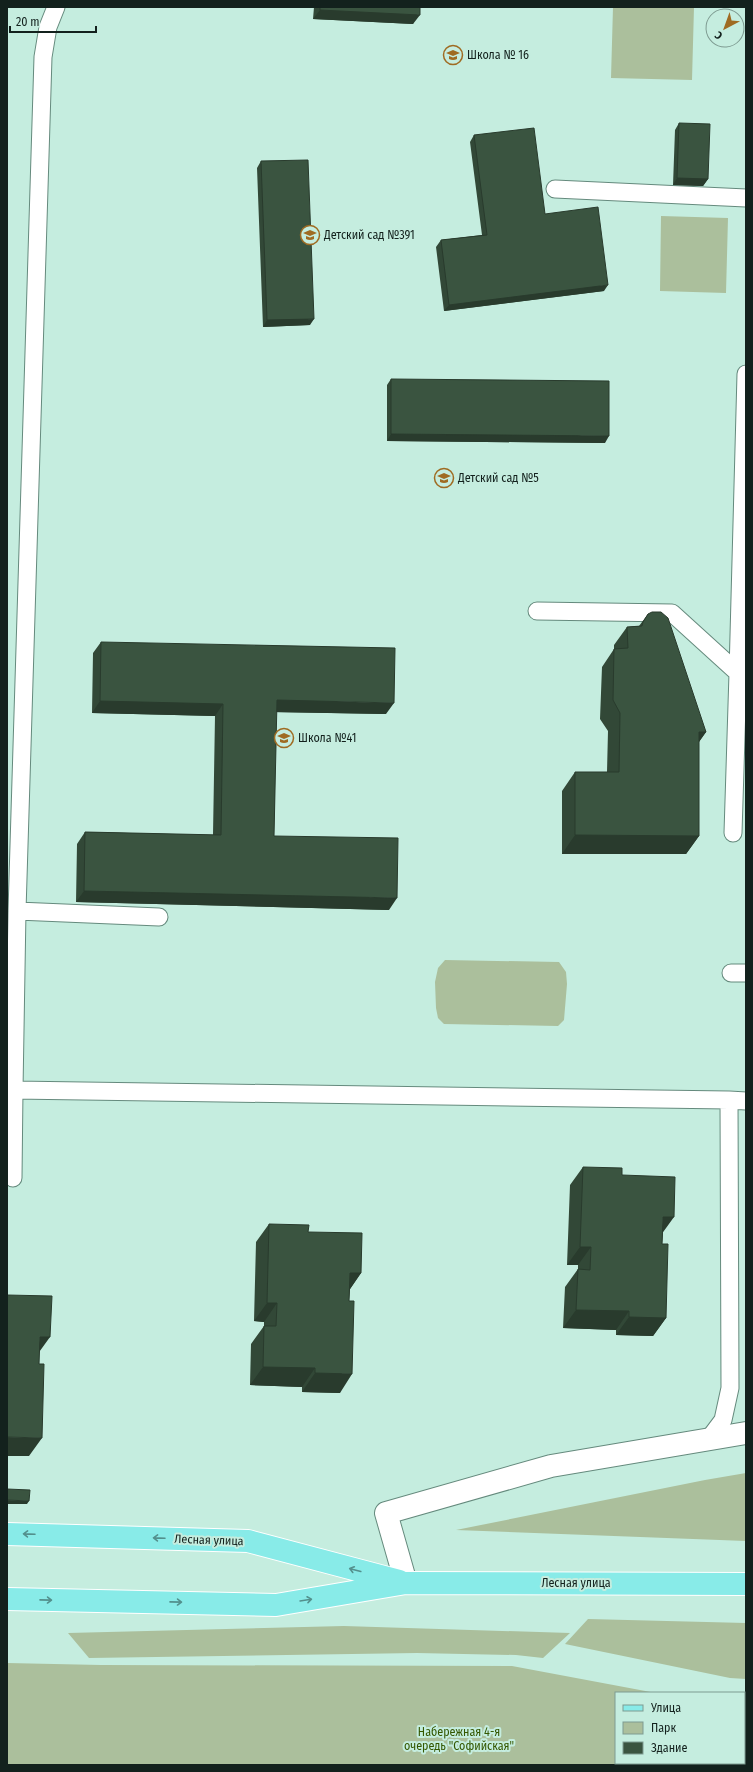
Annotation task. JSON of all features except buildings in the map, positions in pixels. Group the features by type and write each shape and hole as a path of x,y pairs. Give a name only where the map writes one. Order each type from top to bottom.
{"main road":[{"name":"Лесная улица","path":"7,1534 248,1541 406,1583"},
{"name":"Лесная улица","path":"7,1599 276,1605 406,1583 746,1584"}],"street":[{"path":"406,1583 386,1513 551,1466 746,1433"}],"lane":[{"path":"13,1178 18,911 43,57 48,27 56,7"},
{"path":"555,189 746,198"},
{"path":"733,833 742,674 746,374"},
{"path":"537,610 672,613 742,674"},
{"path":"18,911 159,917"},
{"path":"14,1090 746,1101"},
{"path":"708,1440 723,1420 730,1388 729,1100"}],"green space":[{"path":"613,7 694,7 692,80 611,78"},
{"path":"661,216 728,218 726,293 660,291"},
{"path":"445,960 559,962 566,972 567,984 564,1020 558,1026 444,1024 438,1018 435,982 438,968"},
{"path":"746,1473 746,1541 456,1530 705,1480"},
{"path":"588,1619 746,1623 746,1679 730,1678 565,1644"},
{"path":"344,1626 570,1633 543,1658 516,1655 417,1653 89,1658 68,1633"},
{"name":"Набережная 4-я очередь \"Софийская\"","path":"7,1663 101,1665 512,1666 651,1692 615,1692 615,1764 745,1764 746,1706 746,1765 7,1765"}],"place":[{"name":"Школа № 16","path":"453,55"},
{"name":"Детский сад №391","path":"310,235"},
{"name":"Детский сад №5","path":"444,478"},
{"name":"Школа №41","path":"284,738"}]}
